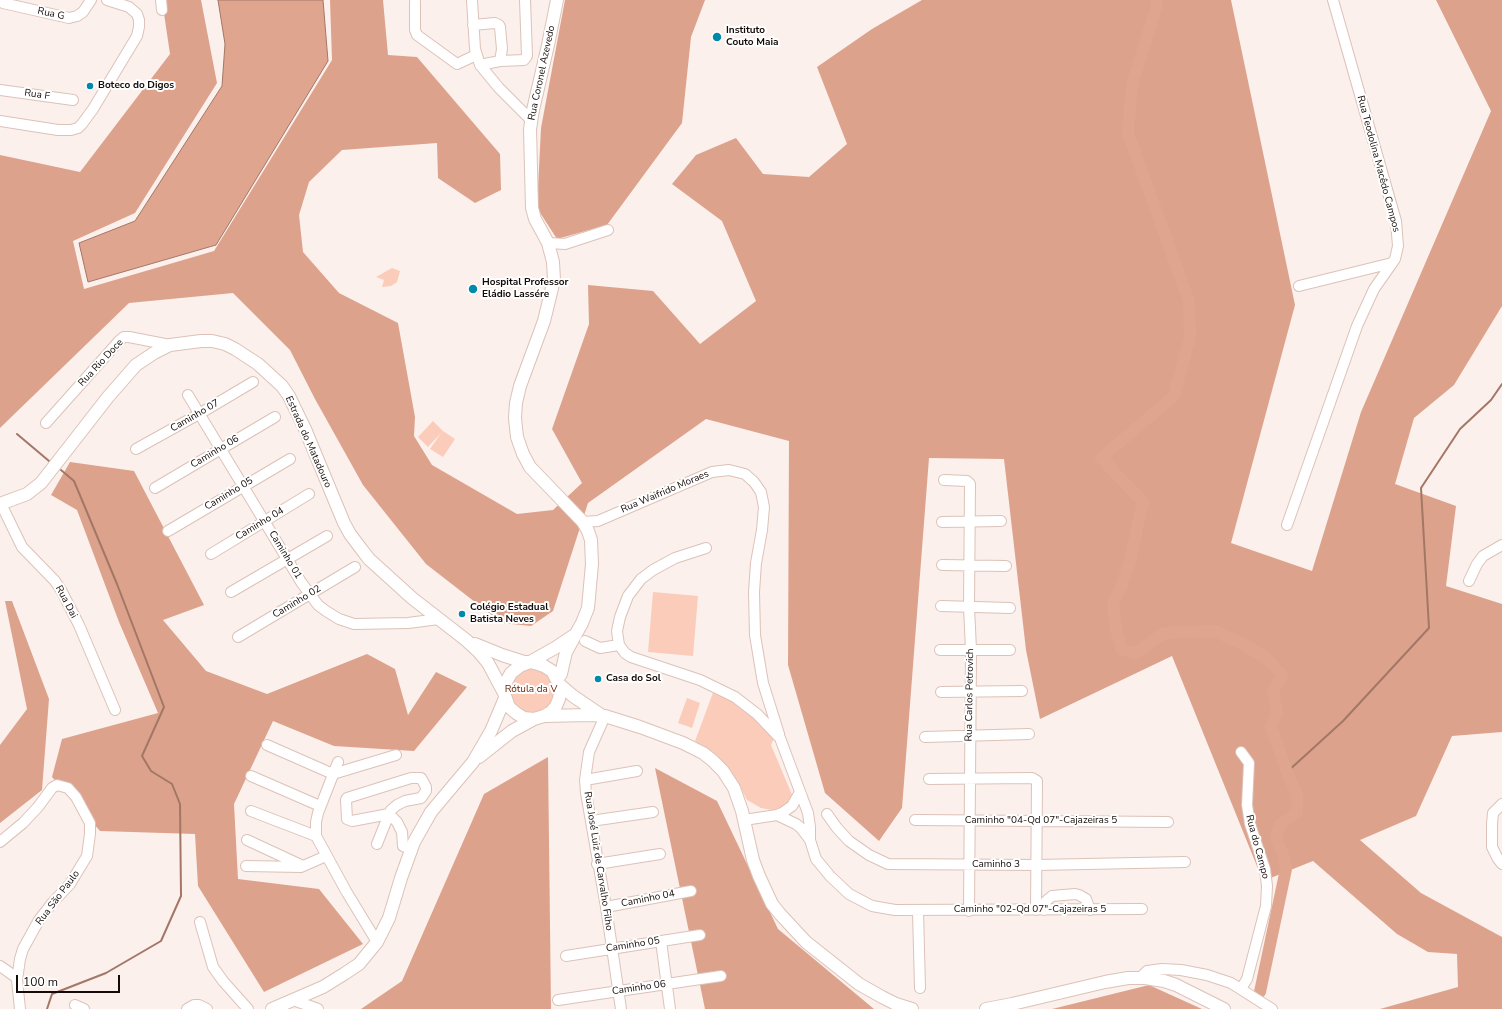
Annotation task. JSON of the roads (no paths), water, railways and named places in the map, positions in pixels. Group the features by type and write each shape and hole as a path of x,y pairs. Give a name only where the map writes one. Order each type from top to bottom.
{"main road":[{"name":"Rua Coronel Azevedo","path":"557,0 531,120 532,208 548,243 553,259 554,276 544,321 516,403 515,427 521,449 530,467 585,526"},
{"name":"Estrada do Matadouro","path":"0,504 27,494 41,483 128,373 136,365 154,353 170,345 201,341 212,341 225,344 258,364 277,380 289,396 305,429 340,514 350,534 386,575 412,598 466,640 488,663 505,695"},
{"path":"473,762 512,731 556,706 560,692 558,682 564,658 580,638 590,597 592,552 585,526"},
{"path":"272,1009 323,987 344,974 359,964 378,942 390,918 401,878 414,842 431,812 473,762 491,731 505,695 506,682 511,673 520,666 555,648 580,638"},
{"name":"Estrada do Matadouro","path":"466,640 502,655 530,662"},
{"path":"530,662 544,666 552,671 558,682 572,696 603,715 670,738 703,753 723,771 730,780 737,794 753,860 763,885 772,904 791,928 812,948 859,984 896,1004 912,1009"},
{"path":"505,695 509,706 516,714 524,718 603,715"},
{"path":"986,1009 1105,982 1140,978 1158,980 1176,985 1224,1009"}],"street":[{"name":"Rua G","path":"3,3 69,18 77,16 83,12 92,0"},
{"path":"0,121 58,130 71,130 78,128 82,124 93,109 137,36 139,27 137,14 130,7 107,0"},
{"path":"472,0 476,55 480,65 508,97 531,120"},
{"path":"480,65 500,61 524,60 527,56 525,0"},
{"name":"Rua Teodolina Macêdo Campos","path":"1286,525 1362,313 1379,281 1392,263 1398,246 1396,221 1333,0"},
{"path":"415,2 415,30 417,35 457,64 476,55"},
{"path":"473,25 495,23 499,25 502,49 500,61"},
{"name":"Rua F","path":"0,90 73,100"},
{"path":"548,243 565,244 608,230"},
{"path":"553,259 565,244"},
{"path":"1299,286 1392,263"},
{"name":"Rua Rio Doce","path":"46,423 124,337 170,345"},
{"name":"Caminho 07","path":"136,449 253,382"},
{"name":"Caminho 01","path":"188,394 287,558 318,604 339,620 354,624 408,623 439,619"},
{"name":"Caminho 06","path":"155,488 276,416"},
{"name":"Caminho 05","path":"168,531 290,459"},
{"name":"Rua Waifrido Moraes","path":"585,526 712,472 729,470 745,474 754,482 761,492 764,507 762,530 756,563 754,592 755,642 766,697 810,821 810,840"},
{"name":"Rua Carlos Petrovich","path":"944,480 967,481 970,484 969,607 971,650 969,911"},
{"name":"Caminho 04","path":"211,554 309,494"},
{"name":"Rua Dai","path":"0,504 22,547 56,582 61,590 79,625 115,710"},
{"path":"942,522 1001,521"},
{"path":"231,592 327,536"},
{"path":"1469,581 1477,564 1483,556 1502,545"},
{"path":"706,548 675,558 653,570 641,579 628,596 620,617 617,630 618,645 631,657 700,680 735,697 758,714 780,738"},
{"path":"942,565 1006,566"},
{"name":"Caminho 02","path":"238,637 355,567"},
{"path":"941,606 1010,608"},
{"path":"580,638 600,648 618,645"},
{"path":"940,650 1010,650"},
{"path":"941,692 1022,691"},
{"name":"Rua José Luiz de Carvalho Filho","path":"603,715 589,752 585,780 621,1009"},
{"path":"925,737 1029,734"},
{"path":"267,745 333,774 396,755"},
{"name":"Rua do Campo","path":"1241,752 1249,763 1247,805 1250,824 1265,869 1267,892 1266,906 1247,979 1241,988"},
{"path":"338,762 320,806 316,822 316,836 326,856 378,942"},
{"path":"585,780 637,771"},
{"path":"251,776 320,806"},
{"path":"377,844 389,814 394,807 411,799 421,798 426,791 425,783 421,778 411,778 347,798 346,800 347,819 352,821 389,814"},
{"path":"929,778 1032,778 1037,781 1037,865 1040,910"},
{"name":"Rua São Paulo","path":"0,842 24,823 52,788 57,785 68,788 76,797 90,823 87,856 70,884 39,920 20,959 17,978 20,1009"},
{"path":"744,820 777,815 792,806 800,792"},
{"path":"1502,804 1493,813 1492,824 1492,847 1502,864"},
{"path":"251,811 316,836"},
{"path":"591,821 653,812"},
{"path":"389,814 397,822 402,832 403,846 412,850"},
{"name":"Caminho 3","path":"827,814 837,828 849,840 869,855 880,861 895,864 1037,865 1185,862"},
{"path":"777,815 796,824 810,840"},
{"name":"Caminho \"04-Qd 07\"-Cajazeiras 5","path":"915,820 1168,822"},
{"path":"247,840 304,867"},
{"name":"Caminho \"02-Qd 07\"-Cajazeiras 5","path":"810,840 816,859 822,868 839,885 858,900 884,909 918,911 1142,910"},
{"path":"598,864 660,854"},
{"path":"246,866 288,868 304,867 326,856"},
{"name":"Caminho 04","path":"606,907 691,891"},
{"path":"1040,910 1046,901 1052,896 1069,894 1079,895 1082,897 1088,903 1090,910"},
{"path":"918,911 920,988"},
{"path":"200,922 213,967 223,981 248,1009"},
{"name":"Caminho 05","path":"566,956 700,935"},
{"path":"661,941 670,1009"},
{"path":"0,966 17,978"},
{"path":"1140,978 1147,971 1162,969 1181,970 1207,975 1241,988 1272,1009"},
{"name":"Caminho 06","path":"558,1000 720,976"},
{"path":"293,1000 318,1009"},
{"path":"187,1009 194,1005 199,1005 207,1009"}],"waterway":[{"path":"1156,0 1157,5 1132,85 1128,133 1189,301 1190,337 1174,396 1101,458 1143,502 1130,561 1120,590 1113,602 1116,629 1122,650 1136,653 1164,633 1215,631 1243,644 1266,658 1282,675 1273,691 1277,713 1271,727 1287,772 1297,794 1297,812 1280,825 1276,838 1283,854 1286,869 1260,992"},
{"path":"1287,772 1343,721 1429,628 1421,488 1460,429 1491,400 1502,384"},
{"path":"17,434 49,461"},
{"path":"47,1009 52,994 106,973 161,941 181,896 180,804 172,784 151,771 142,756 164,707 117,584 74,481 61,470"}],"place":[{"name":"Instituto Couto Maia","path":"717,37"},
{"name":"Boteco do Digos","path":"90,86"},
{"name":"Hospital Professor Eládio Lassére","path":"473,289"},
{"name":"Colégio Estadual Batista Neves","path":"462,614"},
{"name":"Casa do Sol","path":"598,679"}],"park label":[{"name":"Rótula da V","path":"531,690"}]}
